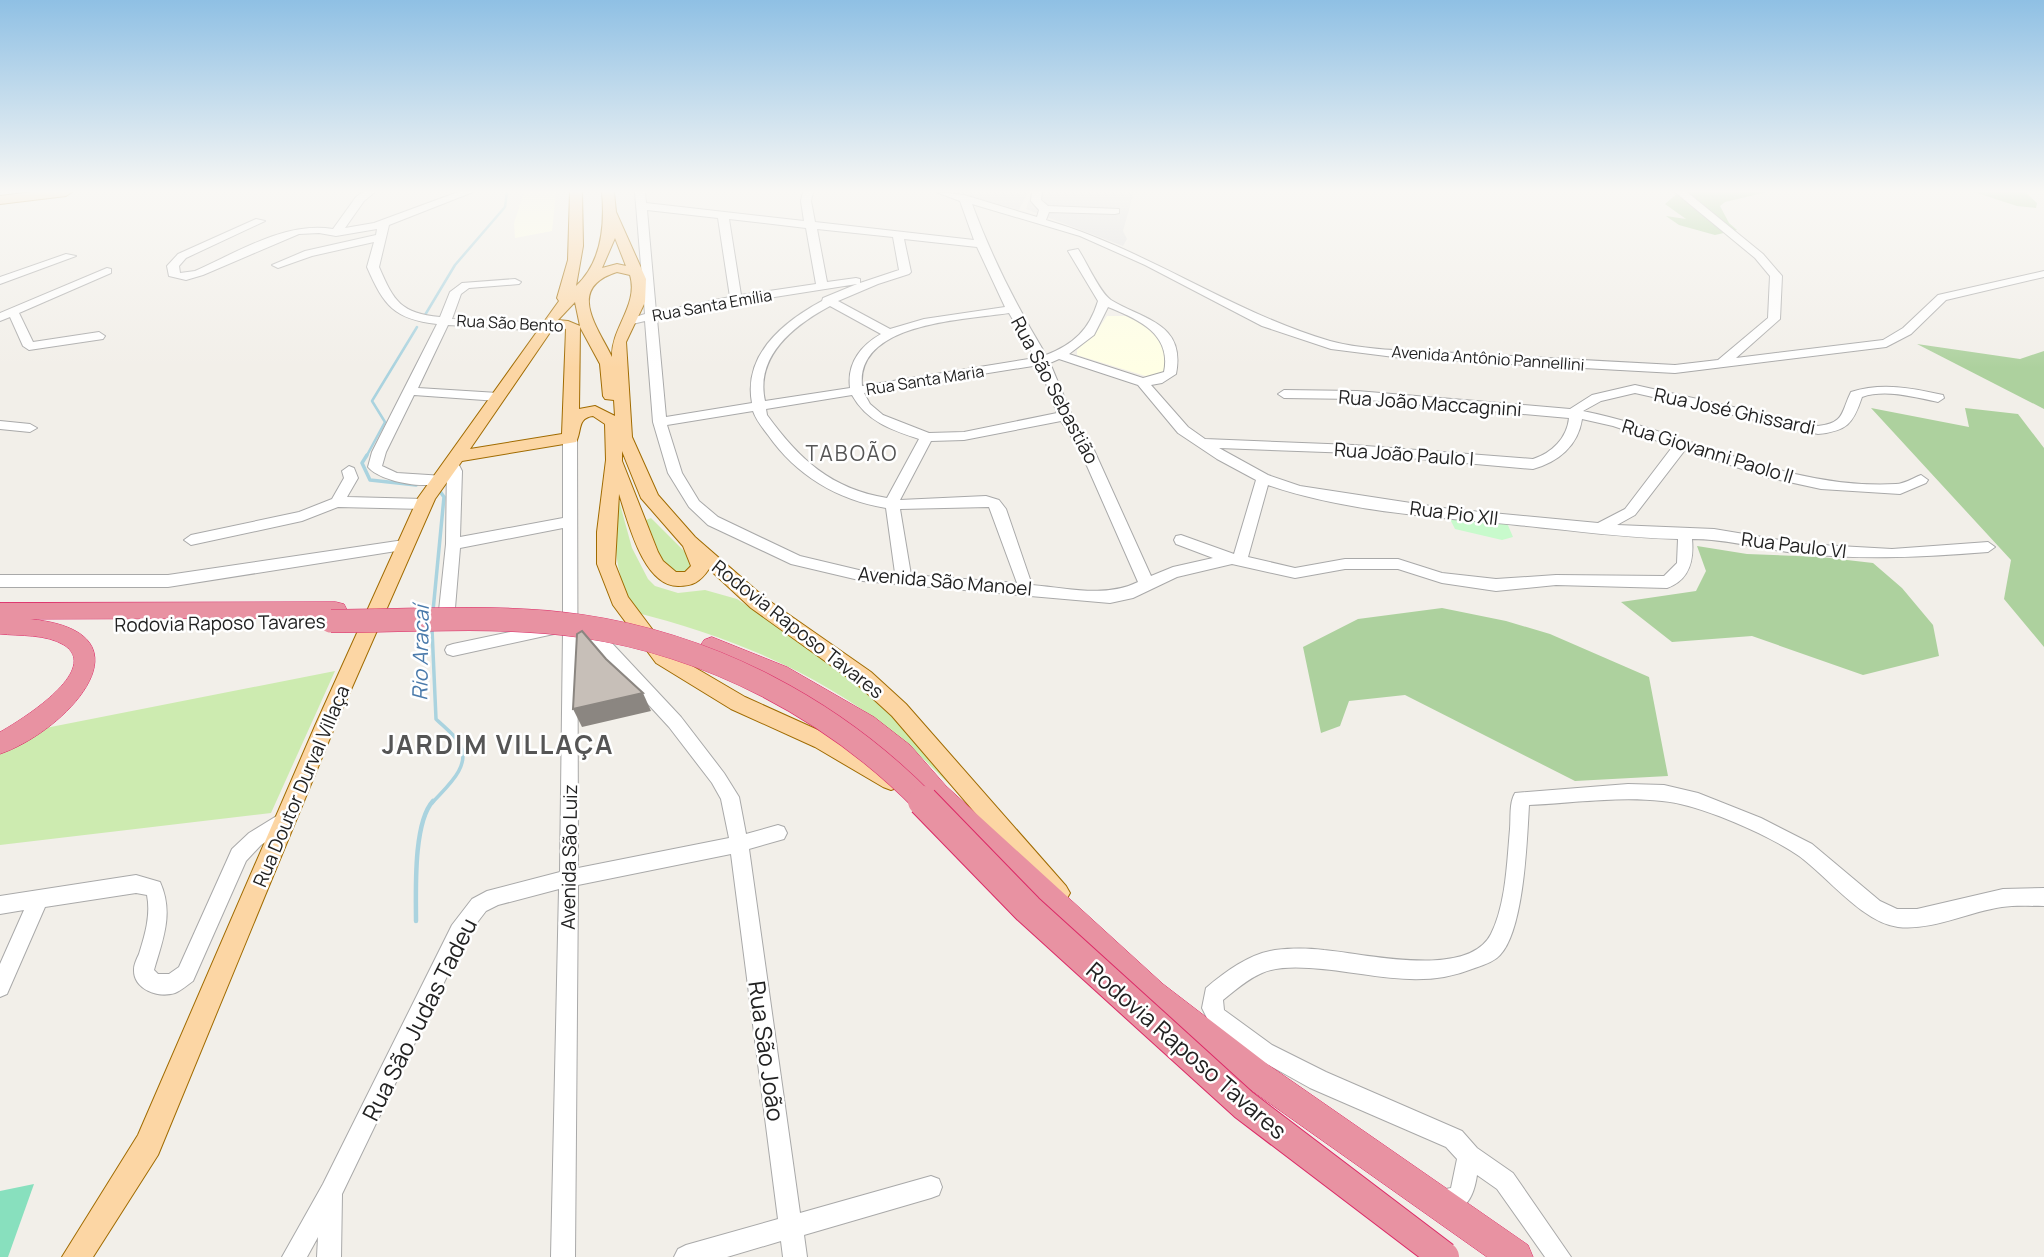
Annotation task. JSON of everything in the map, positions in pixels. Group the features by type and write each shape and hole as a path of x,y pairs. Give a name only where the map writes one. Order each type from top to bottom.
{"highway":[{"name":"Rodovia Raposo Tavares","path":"0,625 484,609 563,613 678,634 712,646 779,674 819,695 874,731 901,752 937,794 1153,994 1259,1077 1516,1257"},
{"name":"Rodovia Raposo Tavares","path":"0,611 333,616 579,626 653,640 704,657 789,698 843,731 916,794 1028,909 1244,1105 1444,1257"},
{"path":"0,625 53,631 72,638 83,648 84,661 82,673 72,690 56,707 36,724 0,744"}],"main road":[{"path":"553,318 573,281 575,251"},
{"path":"553,318 585,283 603,251"},
{"path":"572,393 577,399 590,400 600,398 615,385 619,342 628,321 647,309 626,251"},
{"path":"585,283 610,269 624,268 635,272"},
{"path":"585,283 582,312 585,323 604,355 615,385"},
{"name":"Rua São Bento","path":"553,318 573,330"},
{"name":"Rua Doutor Durval Villaça","path":"76,1257 148,1145 404,545 424,504 553,318"},
{"name":"Avenida São Luiz","path":"570,431 573,330"},
{"name":"Rodovia Raposo Tavares","path":"615,385 611,421 614,460 606,532 606,564 620,600 663,657 738,703 822,741 916,794"},
{"name":"Rodovia Raposo Tavares","path":"615,385 624,437 643,487 665,517 758,603 864,678 899,710 1031,860 1100,947"},
{"path":"450,466 570,431 581,413 600,411 611,421"},
{"path":"614,460 649,552 656,565 672,579 690,579 701,568 689,541"}],"street":[{"path":"194,251 182,256 173,266 175,276 186,277 199,273 252,251"},
{"path":"278,265 320,251"},
{"name":"Rua São Bento","path":"378,251 373,267 388,298 401,311 419,319 553,318"},
{"name":"Avenida São Manoel","path":"643,251 660,422 675,473 694,504 713,521 796,560 863,576 1110,597 1128,594 1173,572 1235,560"},
{"path":"728,251 736,299"},
{"path":"816,251 821,286"},
{"path":"901,251 905,272 880,278 827,300 782,330 766,352 759,370 755,406 768,432 796,461 832,486 861,498 938,505 986,501 993,503 999,509 1026,589"},
{"name":"Rua São Sebastião","path":"984,251 1012,309 1043,361 1065,416 1104,485 1146,583"},
{"path":"1059,355 1142,382 1158,380 1170,374 1174,363 1171,350 1156,325 1104,301 1074,251"},
{"name":"Avenida Antônio Pannellini","path":"1121,251 1266,323 1331,345 1402,354 1675,369 1886,343 1898,338 1942,297 2044,274"},
{"path":"1721,364 1774,319 1776,276 1752,251"},
{"path":"0,281 71,256"},
{"path":"0,317 107,271"},
{"name":"Rua Santa Emília","path":"647,309 880,278"},
{"path":"446,620 453,544 455,471 450,466 397,478 384,474 375,467 379,452 456,292 466,285 515,282"},
{"path":"827,300 890,334"},
{"name":"Rua Santa Maria","path":"660,422 1043,361 1070,350 1092,331 1104,301"},
{"path":"1012,309 928,323 878,340 861,356 855,370 855,392 863,406 877,417 927,437 975,434 1046,417 1065,416"},
{"path":"13,312 26,334 29,346 99,336"},
{"name":"Rua José Ghissardi","path":"1635,389 1636,367"},
{"name":"Rua Pio XII","path":"1142,382 1183,430 1263,478 1298,491 1450,514 1600,528"},
{"name":"Rua José Ghissardi","path":"1576,414 1576,410 1584,403 1616,391 1635,389 1818,430 1838,429 1848,419 1856,395 1863,392 1900,391 1938,398"},
{"path":"409,391 498,397"},
{"name":"Rua João Maccagnini","path":"1284,394 1357,395 1576,414"},
{"name":"Rua João Paulo I","path":"1202,443 1353,449 1533,464 1554,457 1577,425 1576,414"},
{"name":"Rua Giovanni Paolo II","path":"1576,414 1616,422 1771,474 1821,484 1900,489 1921,480"},
{"path":"0,425 30,428"},
{"name":"Avenida São Luiz","path":"564,1257 569,878 570,431"},
{"path":"904,580 892,502 927,437"},
{"path":"1600,528 1630,512 1682,444"},
{"path":"337,502 351,478 349,471"},
{"path":"1235,560 1263,478"},
{"path":"191,540 302,516 337,502 424,504"},
{"path":"453,544 571,522"},
{"name":"Rua Paulo VI","path":"1600,528 1685,536 1714,534 1803,549 1892,554 1988,547"},
{"path":"1181,540 1235,560 1295,573 1345,564 1398,564 1442,578 1496,585 1556,580 1667,582 1680,576 1686,565 1685,536"},
{"path":"0,581 178,580 404,545"},
{"path":"453,650 570,618"},
{"name":"Rua São João","path":"570,618 675,722 730,797 739,844 795,1257"},
{"path":"1559,1257 1505,1181 1469,1156 1454,1139 1318,1080 1265,1052 1217,1017 1212,1008 1213,995 1234,977 1272,960 1309,959 1378,968 1431,971 1468,963 1494,948 1507,913 1521,797 1628,792 1664,793 1698,801 1755,824 1805,850 1873,908 1896,918 1917,918 2003,898 2044,897"},
{"path":"0,905 136,884 153,888 158,896 159,911 144,970 149,981 154,984 172,984 189,970 239,855 255,839 288,817"},
{"name":"Rua São Judas Tadeu","path":"295,1257 331,1192 468,917 479,905 494,897 569,878 739,844 778,833"},
{"path":"0,987 38,900"},
{"path":"1438,1200 1457,1199 1464,1188 1469,1156"},
{"path":"686,1257 930,1187"},
{"path":"328,1257 331,1192"}],"shaded area":[{"path":"1107,316 1126,316 1148,326 1164,342 1169,371 1152,378 1077,355 1077,350 1095,334"}],"green space":[{"path":"1917,344 2020,359 2044,351 2044,409"},
{"path":"1871,408 1969,427 1965,408 2018,414 2044,448 2044,647 2004,599 2011,560"},
{"path":"618,497 632,548 648,579 655,586 678,593 705,590 737,599 824,656 879,701 966,800 895,734 866,712 804,674 704,632 634,612 622,582 617,556"},
{"path":"1449,517 1507,523 1513,537 1502,540 1455,529"},
{"path":"651,518 691,558 694,570 677,574 662,560 646,520"},
{"path":"1697,546 1747,554 1821,557 1873,563 1902,588 1933,625 1939,656 1863,675 1752,636 1672,642 1621,602 1696,591 1706,571"},
{"path":"1442,608 1506,621 1550,634 1649,677 1668,776 1575,781 1405,695 1349,701 1340,726 1321,733 1303,647 1358,619"},
{"path":"335,671 271,813 0,845 0,737"},
{"path":"34,1184 8,1257 0,1257 0,1191"}],"building":[{"path":"582,631 606,659 643,693 573,709 577,634"}],"waterway":[{"name":"Rio Aracaí","path":"425,315 455,265 467,251"},
{"name":"Rio Aracaí","path":"366,457 385,422 372,401 417,327"},
{"name":"Rio Aracaí","path":"367,455 362,463 370,480 416,485"},
{"name":"Rio Aracaí","path":"433,611 444,497 439,490"},
{"name":"Rio Aracaí","path":"432,629 436,719 460,744 463,761 450,784 432,803"},
{"name":"Rio Aracaí","path":"416,921 419,841 422,825 433,801"}],"district":[{"name":"TABOÃO","path":"852,453"},
{"name":"JARDIM VILLAÇA","path":"498,744"}]}
